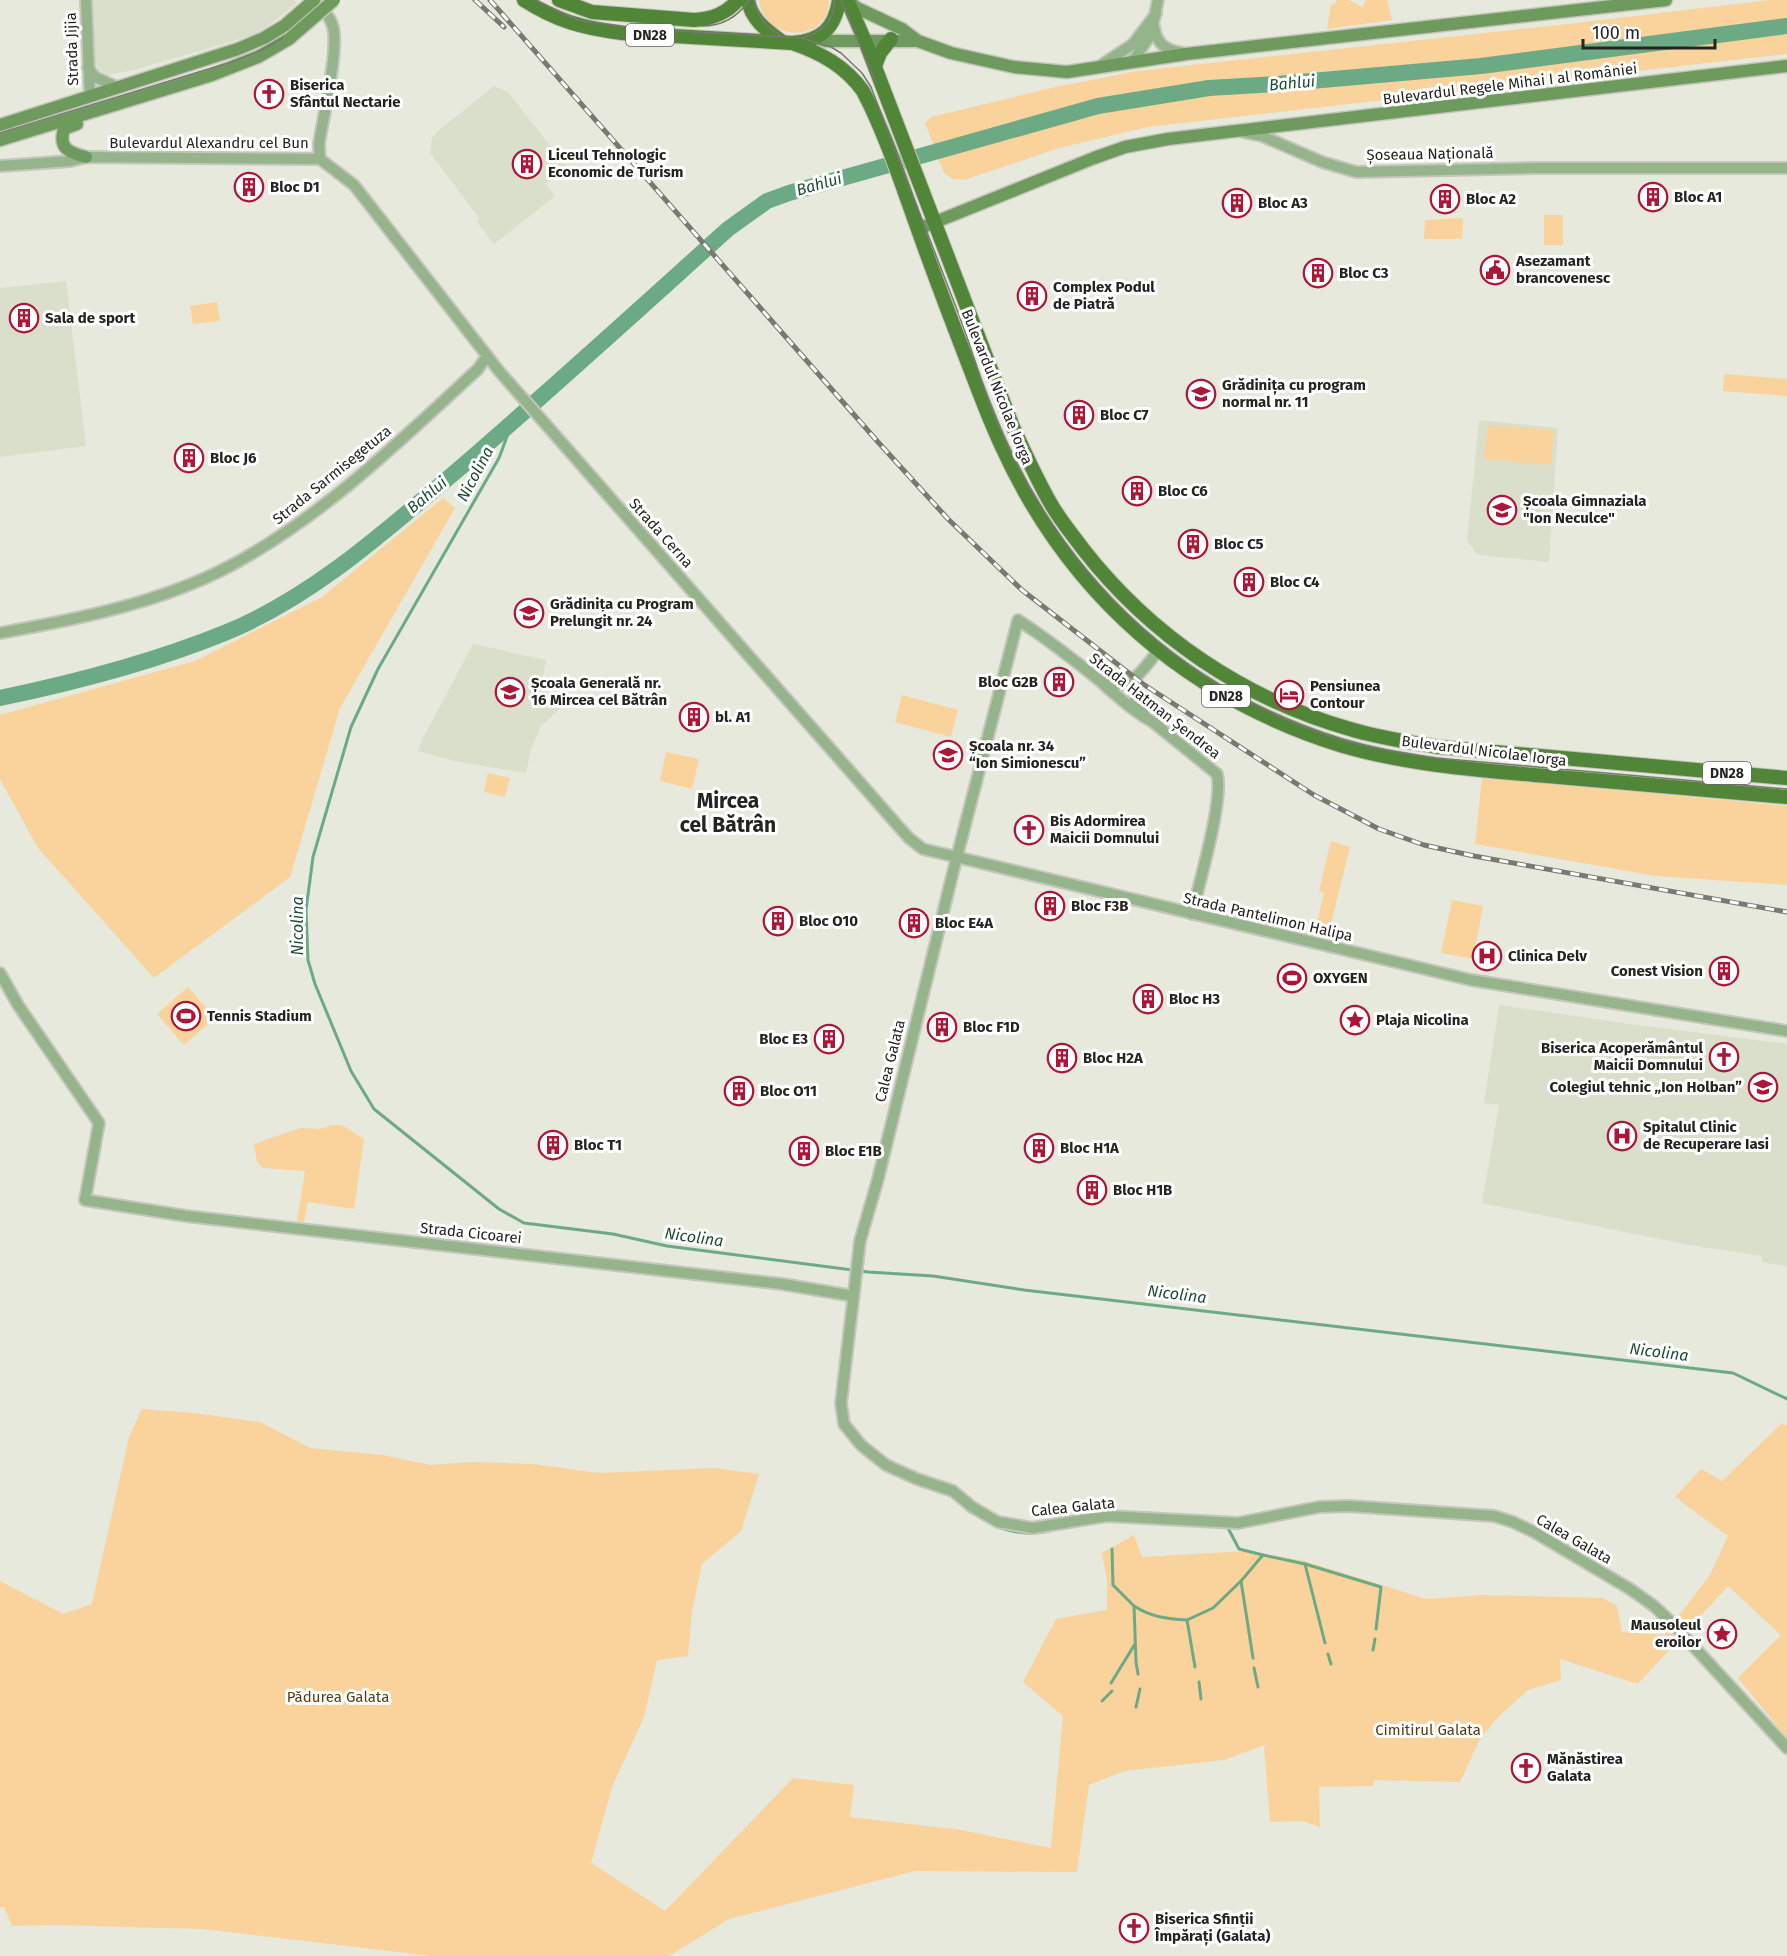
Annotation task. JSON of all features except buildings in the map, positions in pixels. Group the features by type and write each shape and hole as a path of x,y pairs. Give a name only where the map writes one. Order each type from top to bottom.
{"main road":[{"path":"0,125 238,49 284,26 314,0"},
{"path":"0,140 212,75 258,57 290,39 334,0"},
{"name":"DN28","path":"524,0 561,20 599,30 622,33 759,39 787,43 816,38"},
{"name":"DN28","path":"559,0 592,12 694,20 708,19 722,13 738,0"},
{"name":"DN28","path":"748,0 759,23 787,43"},
{"path":"816,38 828,29 834,20 839,0"},
{"path":"847,0 857,8 902,29 918,41"},
{"name":"DN28","path":"847,0 875,66"},
{"path":"816,38 826,41 865,42 891,39 918,41 951,53 1014,67 1067,72 1186,54 1666,0"},
{"path":"875,66 880,53 891,39"},
{"name":"Bulevardul Nicolae Iorga","path":"787,43 822,55 854,78 867,98 905,191 1000,445 1026,496 1047,530 1093,590 1158,651 1211,688 1266,717 1343,746 1386,756 1480,770 1787,797"},
{"name":"Bulevardul Nicolae Iorga","path":"875,66 1013,427 1052,506 1102,572 1165,634 1246,688 1313,717 1385,738 1440,747 1787,778"},
{"name":"Bulevardul Regele Mihai I al României","path":"1236,130 1787,66"},
{"path":"86,157 71,154 64,149 61,138 63,129 111,113 120,103"},
{"name":"Șoseaua Națională","path":"918,229 1125,147 1236,130"}],"street":[{"name":"Strada Jijia","path":"86,0 90,98"},
{"path":"314,0 333,25 334,49 319,144 320,159"},
{"path":"1133,61 1151,34 1158,0"},
{"path":"1155,19 1155,37 1160,45 1168,50 1186,54"},
{"path":"1098,68 1133,44 1155,19"},
{"path":"88,68 95,77 117,87"},
{"name":"Șoseaua Națională","path":"1236,130 1262,136 1322,162 1356,172 1534,168 1787,168"},
{"name":"Bulevardul Alexandru cel Bun","path":"0,166 71,161 86,157 320,159 354,185 499,371"},
{"name":"Strada Sarmisegetuza","path":"0,633 134,603 181,588 229,566 304,520 368,469 478,369 487,356"},
{"name":"Strada Cerna","path":"499,371 801,715"},
{"name":"Strada Hatman Șendrea","path":"1017,620 1096,678 1217,774 1220,784 1192,914"},
{"name":"Calea Galata","path":"1017,620 949,886 878,1179 860,1241 841,1403 844,1425 861,1445 886,1465 916,1479 953,1491 972,1507 998,1522 1033,1528 1107,1516 1238,1523 1319,1507 1349,1506 1473,1514 1513,1522 1618,1582 1654,1606 1787,1748"},
{"path":"1096,678 1119,686 1133,681 1158,651"},
{"path":"1133,681 1136,704 1153,722"},
{"name":"Strada Pantelimon Halipa","path":"801,715 909,838 923,849 1486,983 1787,1031"},
{"name":"Strada Cicoarei","path":"0,973 45,1046 99,1123 85,1200 186,1216 854,1291"}],"shaded area":[{"path":"93,0 294,0 297,3 258,34 134,70 108,75 99,70 94,60"},
{"path":"494,86 508,92 567,167 546,184 555,196 494,244 477,222 480,219 430,153 432,138 440,129"},
{"path":"66,281 86,446 0,457 0,288"},
{"path":"1479,420 1558,428 1549,562 1478,555 1467,541"},
{"path":"473,644 546,660 541,688 565,704 541,726 531,749 526,773 454,761 418,751"},
{"name":"Spitalul Clinic de Recuperare Iasi","path":"1499,1005 1787,1044 1787,1266 1762,1262 1762,1256 1684,1244 1482,1203 1499,1105 1484,1103"}],"green space":[{"path":"759,0 829,0 826,14 819,25 808,31 796,33 772,24 763,14"},
{"path":"1337,0 1349,0 1363,7 1366,0 1387,0 1392,20 1327,29 1331,4 1334,5"},
{"path":"1770,0 1787,0 1787,54 1148,127 1059,148 964,180 953,179 944,173 925,123 931,117 1051,88 1138,71"},
{"path":"1544,215 1563,215 1563,245 1544,245"},
{"path":"1463,218 1462,239 1424,239 1425,220"},
{"path":"217,302 220,321 193,324 190,306"},
{"path":"1724,374 1787,379 1787,396 1723,391"},
{"path":"1488,425 1554,430 1551,465 1484,459"},
{"path":"443,498 455,508 340,708 290,877 154,978 38,848 0,779 0,715 195,661 322,597"},
{"path":"902,695 958,710 951,737 895,722"},
{"path":"666,752 699,759 692,789 660,781"},
{"path":"488,773 510,778 505,797 484,792"},
{"path":"1482,778 1787,806 1787,885 1656,876 1475,844"},
{"path":"1331,841 1350,847 1328,935 1315,931 1324,893 1319,891"},
{"path":"1452,900 1483,906 1473,959 1441,953"},
{"name":"Tennis Stadium","path":"188,987 215,1018 184,1045 157,1014"},
{"path":"331,1125 342,1125 364,1139 354,1209 308,1202 304,1222 297,1221 305,1171 263,1168 257,1162 254,1144 300,1128 320,1129"},
{"name":"Pădurea Galata","path":"142,1409 260,1422 310,1448 382,1455 431,1465 471,1462 533,1464 598,1473 715,1468 759,1474 741,1531 702,1564 692,1611 688,1656 657,1660 644,1717 612,1787 591,1863 665,1911 793,1778 854,1785 850,1817 961,1830 1051,1848 1063,1716 1023,1682 1056,1619 1107,1610 1107,1580 1102,1553 1134,1535 1142,1557 1247,1551 1305,1561 1426,1599 1481,1595 1603,1598 1617,1606 1622,1632 1664,1635 1710,1575 1728,1536 1675,1497 1701,1469 1722,1481 1782,1423 1787,1426 1787,1738 1738,1678 1781,1635 1728,1586 1638,1684 1560,1659 1561,1680 1528,1690 1499,1716 1480,1739 1460,1782 1374,1780 1373,1786 1319,1787 1320,1827 1302,1821 1270,1822 1264,1747 1267,1744 1224,1760 1124,1771 1089,1785 1077,1872 915,1871 729,1919 669,1956 432,1956 203,1929 12,1926 4,1907 0,1907 0,1581 63,1614 92,1604 129,1437"}],"waterway":[{"name":"Bahlui","path":"0,698 58,685 172,653 227,632 288,601 373,541 557,383 728,229 767,201 1098,106 1209,88 1481,66 1787,26"},
{"name":"Nicolina","path":"512,423 499,458 378,669 351,727 313,857 306,910 308,960 315,984 351,1071 374,1109 499,1209 524,1223 613,1234 667,1246 868,1272 933,1276 1024,1290 1733,1373 1787,1399"},
{"path":"1001,1528 1026,1533 1052,1530"},
{"path":"1228,1528 1239,1549 1263,1555"},
{"path":"1112,1549 1113,1585 1134,1606 1138,1674"},
{"path":"1253,1658 1241,1581 1263,1555 1305,1564 1325,1643"},
{"path":"1305,1564 1381,1587 1376,1629"},
{"path":"1195,1667 1187,1620 1213,1608 1241,1581"},
{"path":"1134,1606 1159,1617 1187,1620"},
{"path":"1373,1650 1375,1639"},
{"path":"1111,1683 1135,1644"},
{"path":"1328,1654 1331,1664"},
{"path":"1254,1668 1258,1687"},
{"path":"1199,1682 1201,1699"},
{"path":"1136,1707 1140,1689"},
{"path":"1102,1701 1112,1691"}],"tram line":[{"path":"0,133 228,63 264,49 288,35 328,0"},
{"path":"535,0 578,20 643,29 802,38 831,47 841,53 862,73 871,87 959,315 997,421 1031,489 1063,539 1099,584 1139,625 1184,661 1233,693 1286,719 1343,740 1389,750 1436,758 1787,789"},
{"path":"702,26 729,19 749,0"},
{"path":"754,0 763,21 781,36"},
{"path":"802,38 815,33 830,20 834,0"},
{"path":"841,0 876,83"}],"railway":[{"path":"475,0 504,27"},
{"path":"490,0 948,519 1022,590 1143,684 1314,795 1379,829 1424,845 1787,912"}],"place":[{"name":"Biserica Sfântul Nectarie","path":"269,94"},
{"name":"Liceul Tehnologic Economic de Turism","path":"527,164"},
{"name":"Bloc D1","path":"249,187"},
{"name":"Bloc A1","path":"1653,197"},
{"name":"Bloc A2","path":"1445,199"},
{"name":"Bloc A3","path":"1237,203"},
{"name":"Asezamant brancovenesc","path":"1495,270"},
{"name":"Bloc C3","path":"1318,273"},
{"name":"Complex Podul de Piatră","path":"1032,296"},
{"name":"Sala de sport","path":"24,318"},
{"name":"Grădinița cu program normal nr. 11","path":"1201,394"},
{"name":"Bloc C7","path":"1079,415"},
{"name":"Bloc J6","path":"189,458"},
{"name":"Bloc C6","path":"1137,491"},
{"name":"Școala Gimnaziala \"Ion Neculce\"","path":"1502,510"},
{"name":"Bloc C5","path":"1193,544"},
{"name":"Bloc C4","path":"1249,582"},
{"name":"Grădinița cu Program Prelungit nr. 24","path":"529,613"},
{"name":"Bloc G2B","path":"1059,682"},
{"name":"Școala Generală nr. 16 Mircea cel Bătrân","path":"510,692"},
{"name":"Pensiunea Contour","path":"1289,695"},
{"name":"bl. A1","path":"694,717"},
{"name":"Școala nr. 34 “Ion Simionescu”","path":"948,755"},
{"name":"Bis Adormirea Maicii Domnului","path":"1029,830"},
{"name":"Bloc F3B","path":"1050,906"},
{"name":"Bloc O10","path":"778,921"},
{"name":"Bloc E4A","path":"914,923"},
{"name":"Clinica Delv","path":"1487,956"},
{"name":"Conest Vision","path":"1724,971"},
{"name":"OXYGEN","path":"1292,978"},
{"name":"Bloc H3","path":"1148,999"},
{"name":"Tennis Stadium","path":"186,1016"},
{"name":"Plaja Nicolina","path":"1355,1020"},
{"name":"Bloc F1D","path":"942,1027"},
{"name":"Bloc E3","path":"829,1039"},
{"name":"Biserica Acoperământul Maicii Domnului","path":"1724,1057"},
{"name":"Bloc H2A","path":"1062,1058"},
{"name":"Colegiul tehnic „Ion Holban”","path":"1763,1087"},
{"name":"Bloc O11","path":"739,1091"},
{"name":"Spitalul Clinic de Recuperare Iasi","path":"1622,1136"},
{"name":"Bloc T1","path":"553,1145"},
{"name":"Bloc H1A","path":"1039,1148"},
{"name":"Bloc E1B","path":"804,1151"},
{"name":"Bloc H1B","path":"1092,1190"},
{"name":"Mausoleul eroilor","path":"1722,1634"},
{"name":"Mănăstirea Galata","path":"1526,1768"},
{"name":"Biserica Sfinții Împărați (Galata)","path":"1134,1928"}],"district":[{"name":"Mircea cel Bătrân","path":"728,813"}],"park label":[{"name":"Cimitirul Galata","path":"1428,1730"}]}
